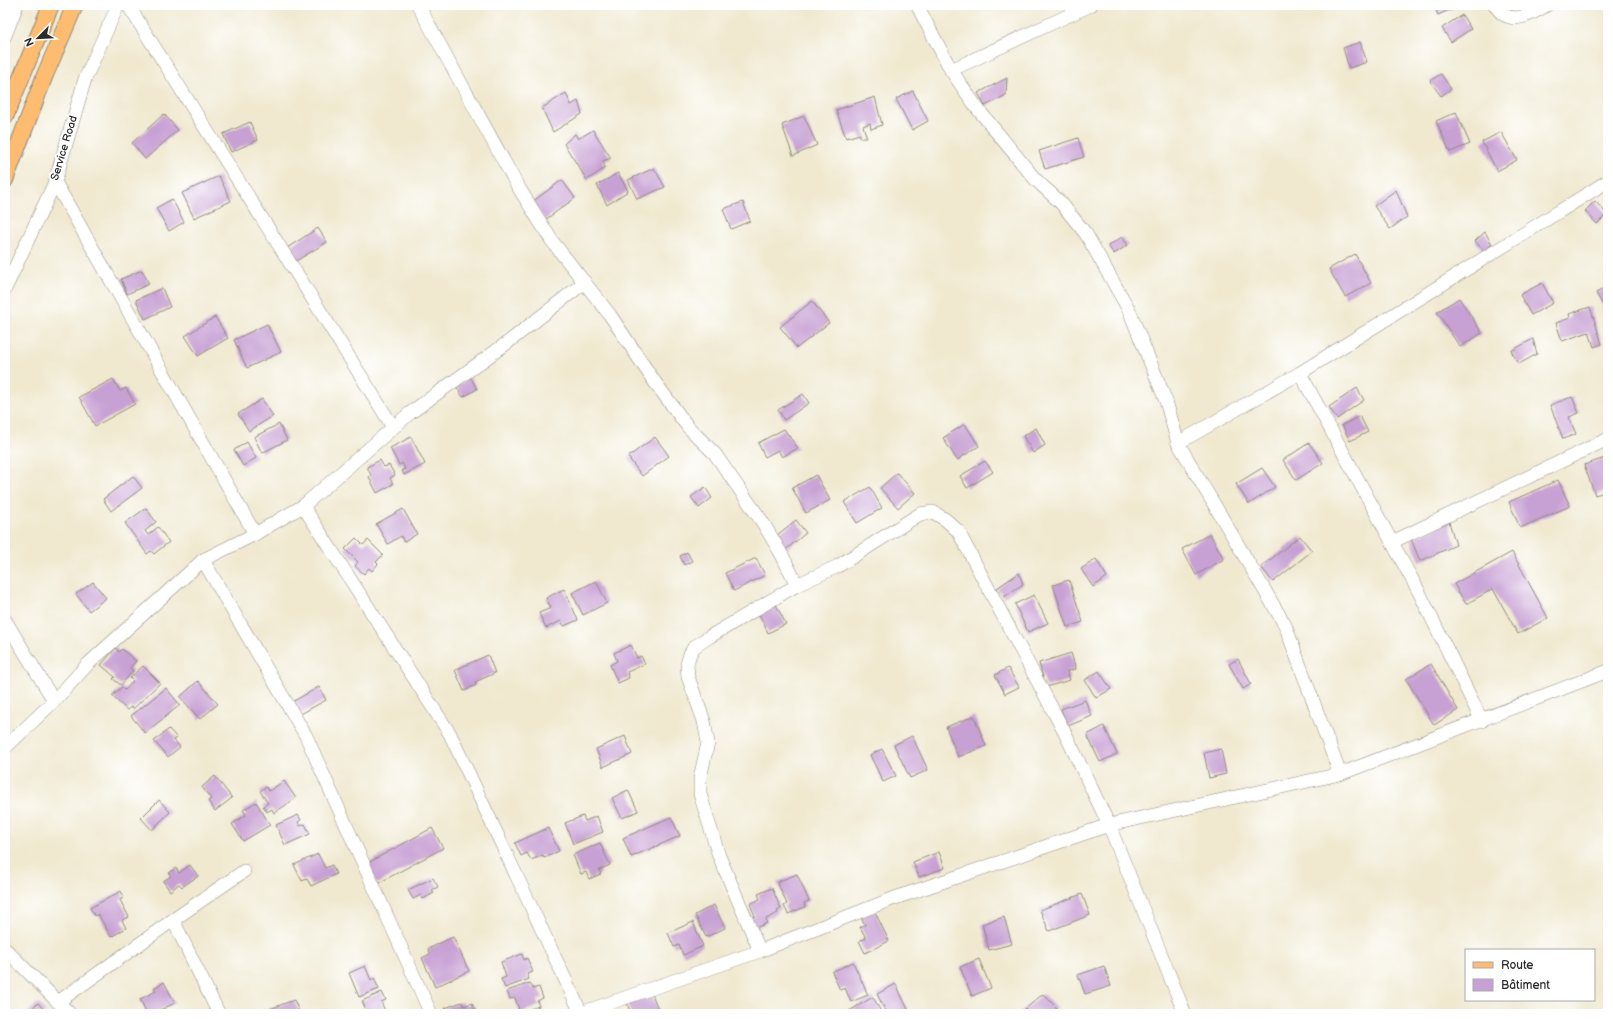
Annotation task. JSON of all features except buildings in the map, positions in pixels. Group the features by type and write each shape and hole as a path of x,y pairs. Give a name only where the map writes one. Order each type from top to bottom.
{"main road":[{"path":"5,117 51,5"},
{"path":"5,180 45,75 75,5"}],"street":[{"path":"5,36 17,5"},
{"name":"Service Road","path":"5,288 55,182 85,79 118,5"},
{"path":"128,5 393,427"},
{"path":"418,5 517,185 552,241 610,316 654,381 688,427 715,454 763,523 797,586"},
{"path":"917,5 951,70 977,108 1035,179 1061,203 1086,234 1129,310 1166,400 1178,443 1284,625 1340,774"},
{"path":"951,70 1091,5"},
{"path":"1495,5 1503,14 1510,18 1517,18 1548,5"},
{"path":"55,182 255,534"},
{"path":"1178,443 1300,373 1607,183"},
{"path":"5,748 54,701 88,664 203,560 255,534 303,506 410,413 507,343 585,282"},
{"path":"1300,373 1419,592 1482,721"},
{"path":"1392,542 1608,439"},
{"path":"303,506 450,734 580,1013 760,951 892,899 1109,825 1340,774 1482,721 1608,671"},
{"path":"760,951 720,856 700,794 700,778 708,743 704,721 688,677 687,664 690,654 694,647 710,637 797,586 838,566 920,514 933,512 946,520 958,532 1066,736 1109,825 1185,1014"},
{"path":"203,560 306,736 431,1014"},
{"path":"5,620 54,701"},
{"path":"58,1002 244,871"},
{"path":"173,920 219,1014"},
{"path":"5,949 70,1014"}]}
